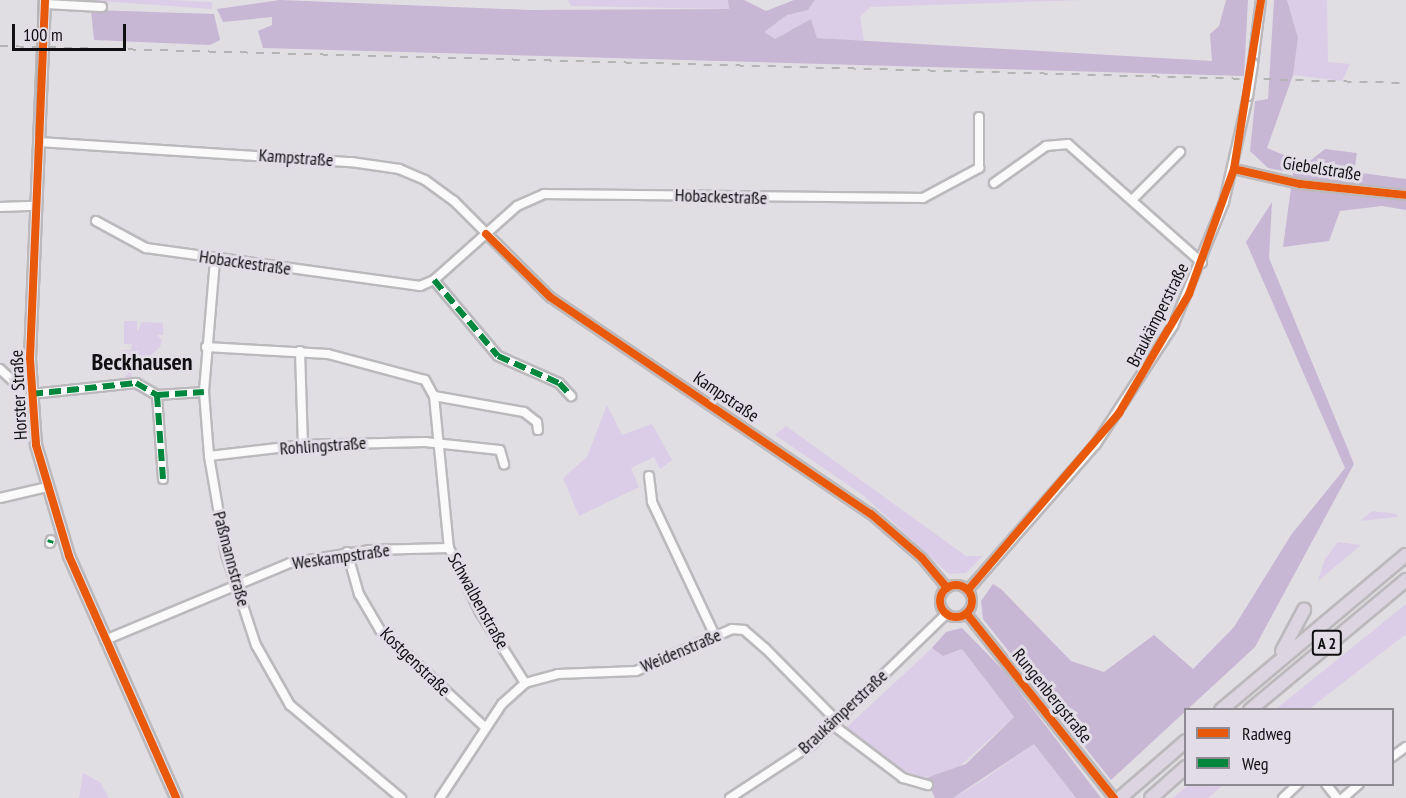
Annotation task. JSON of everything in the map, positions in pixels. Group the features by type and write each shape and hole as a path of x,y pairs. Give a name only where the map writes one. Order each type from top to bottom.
{"highway":[{"name":"A 2","path":"1223,708 1278,659 1406,555"},
{"name":"A 2","path":"1252,708 1406,580"},
{"path":"1278,659 1304,610"},
{"path":"1120,798 1184,742"},
{"path":"1151,798 1184,768"}],"main road":[{"name":"Horster Straße","path":"45,2 35,206 31,394 47,488 69,556 176,798"}],"street":[{"name":"Braukämperstraße","path":"968,590 1119,413 1173,326 1202,263 1234,169 1248,96 1261,0"},
{"path":"45,2 102,7"},
{"name":"Hobackestraße","path":"96,221 146,248 402,286 434,280 517,206 543,194 908,202 979,168 979,117"},
{"name":"Braukämperstraße","path":"994,183 1059,141 1132,200 1202,263"},
{"name":"Kampstraße","path":"39,142 379,165 436,186 550,297 871,514 922,558 947,588"},
{"path":"1132,200 1180,152"},
{"name":"Giebelstraße","path":"1234,169 1300,184 1406,195"},
{"path":"0,207 35,206"},
{"name":"Paßmannstraße","path":"215,260 204,392 209,456 235,583 256,645 284,698 401,798"},
{"path":"434,280 498,356 559,383 571,396"},
{"path":"206,347 300,351 367,361 425,380 434,396 524,412 537,422 538,430"},
{"path":"300,351 303,446"},
{"path":"0,369 15,383"},
{"path":"31,394 136,383 158,395 204,392"},
{"path":"158,395 164,479"},
{"name":"Schwalbenstraße","path":"434,396 448,548 480,612 525,683"},
{"path":"437,444 500,450 504,464"},
{"name":"Rohlingstraße","path":"209,456 303,446 437,444"},
{"path":"649,476 652,502 715,636"},
{"path":"0,498 47,488"},
{"name":"Weskampstraße","path":"105,640 235,583 290,563 347,552 448,548"},
{"name":"Kostgenstraße","path":"347,552 359,594 380,630 486,728"},
{"path":"947,588 968,590 973,601 967,614 946,614 940,604 947,588"},
{"name":"Braukämperstraße","path":"730,798 835,723 946,614"},
{"name":"Rungenbergstraße","path":"967,614 1114,798"},
{"name":"Weidenstraße","path":"525,683 558,674 636,670 715,636 744,630 835,723"},
{"path":"440,798 486,728 525,683"},
{"path":"835,723 903,778 928,785"},
{"path":"1283,798 1296,786"},
{"path":"1328,786 1337,798"},
{"path":"1343,798 1357,786"}],"shaded area":[{"path":"85,0 212,2 212,9"},
{"path":"280,0 530,10 729,9 728,0 744,0 766,11 794,0 815,0 808,10 787,15 764,32 775,39 811,19 817,38 1212,61 1210,34 1219,26 1226,0 1248,0 1244,76 263,48 258,31 272,25 272,17 223,22 217,9"},
{"path":"568,0 728,0 729,9 571,6"},
{"path":"815,0 1086,0 870,7 860,17 864,41 817,38 811,19 775,39 763,32 787,15 808,10"},
{"path":"1274,0 1287,0 1298,38 1293,75 1267,148 1306,164 1325,149 1357,153 1354,172 1406,179 1406,210 1382,206 1340,211 1329,241 1283,247 1293,173 1268,168 1250,151 1255,101 1268,99"},
{"path":"1287,0 1327,0 1328,62 1350,64 1342,81 1293,75 1298,38"},
{"path":"91,10 214,14 220,40 210,45 94,40"},
{"path":"1272,202 1269,258 1354,464 1255,647 1189,708 1184,708 1184,713 1111,780 983,619 981,601 993,584 1001,589 1071,661 1104,672 1154,635 1193,669 1234,627 1291,535 1345,468 1246,242"},
{"path":"124,321 137,321 137,332 142,322 163,323 163,335 157,335 162,340 160,347 131,374 133,380 121,382 135,364 123,364 123,350 131,350 132,344 124,344"},
{"path":"607,405 622,435 652,424 672,460 660,469 654,457 631,468 639,487 579,516 563,478 587,457"},
{"path":"786,426 966,556 983,556 966,573 949,574 863,495 775,435"},
{"path":"1372,511 1397,514 1398,517 1360,521"},
{"path":"1338,542 1361,545 1318,581 1325,559"},
{"path":"1406,604 1406,634 1310,708 1277,708"},
{"path":"962,628 1004,671 1101,798 1076,798 1034,744 953,798 935,798 926,778 966,764 1014,717 962,649 943,656 932,648 946,632"},
{"path":"932,648 943,656 962,649 1014,717 952,773 916,778 903,775 846,728"},
{"path":"1034,744 1076,798 953,798 979,783"},
{"path":"83,773 100,782 109,798 79,798"},
{"path":"1187,786 1222,786 1208,798 1173,798"}],"tram line":[{"path":"39,0 32,364 40,450 73,561 177,798"}],"railway":[{"path":"0,46 1406,83"}],"marked path":[{"path":"434,280 498,356 559,383 571,396"},
{"path":"31,394 136,383 157,395"},
{"path":"163,479 157,395 204,392"}],"cycle path":[{"path":"45,0 30,359 36,445 69,556 176,798"},
{"path":"968,590 1119,413 1189,294 1234,169 1261,0"},
{"path":"1234,169 1300,184 1406,195"},
{"path":"486,234 550,297 871,514 922,558 947,588"},
{"path":"956,585 967,590 972,601 967,612 956,617 945,612 940,601 945,590 956,585"},
{"path":"967,614 1114,798"}],"district":[{"name":"Beckhausen","path":"142,362"}]}
